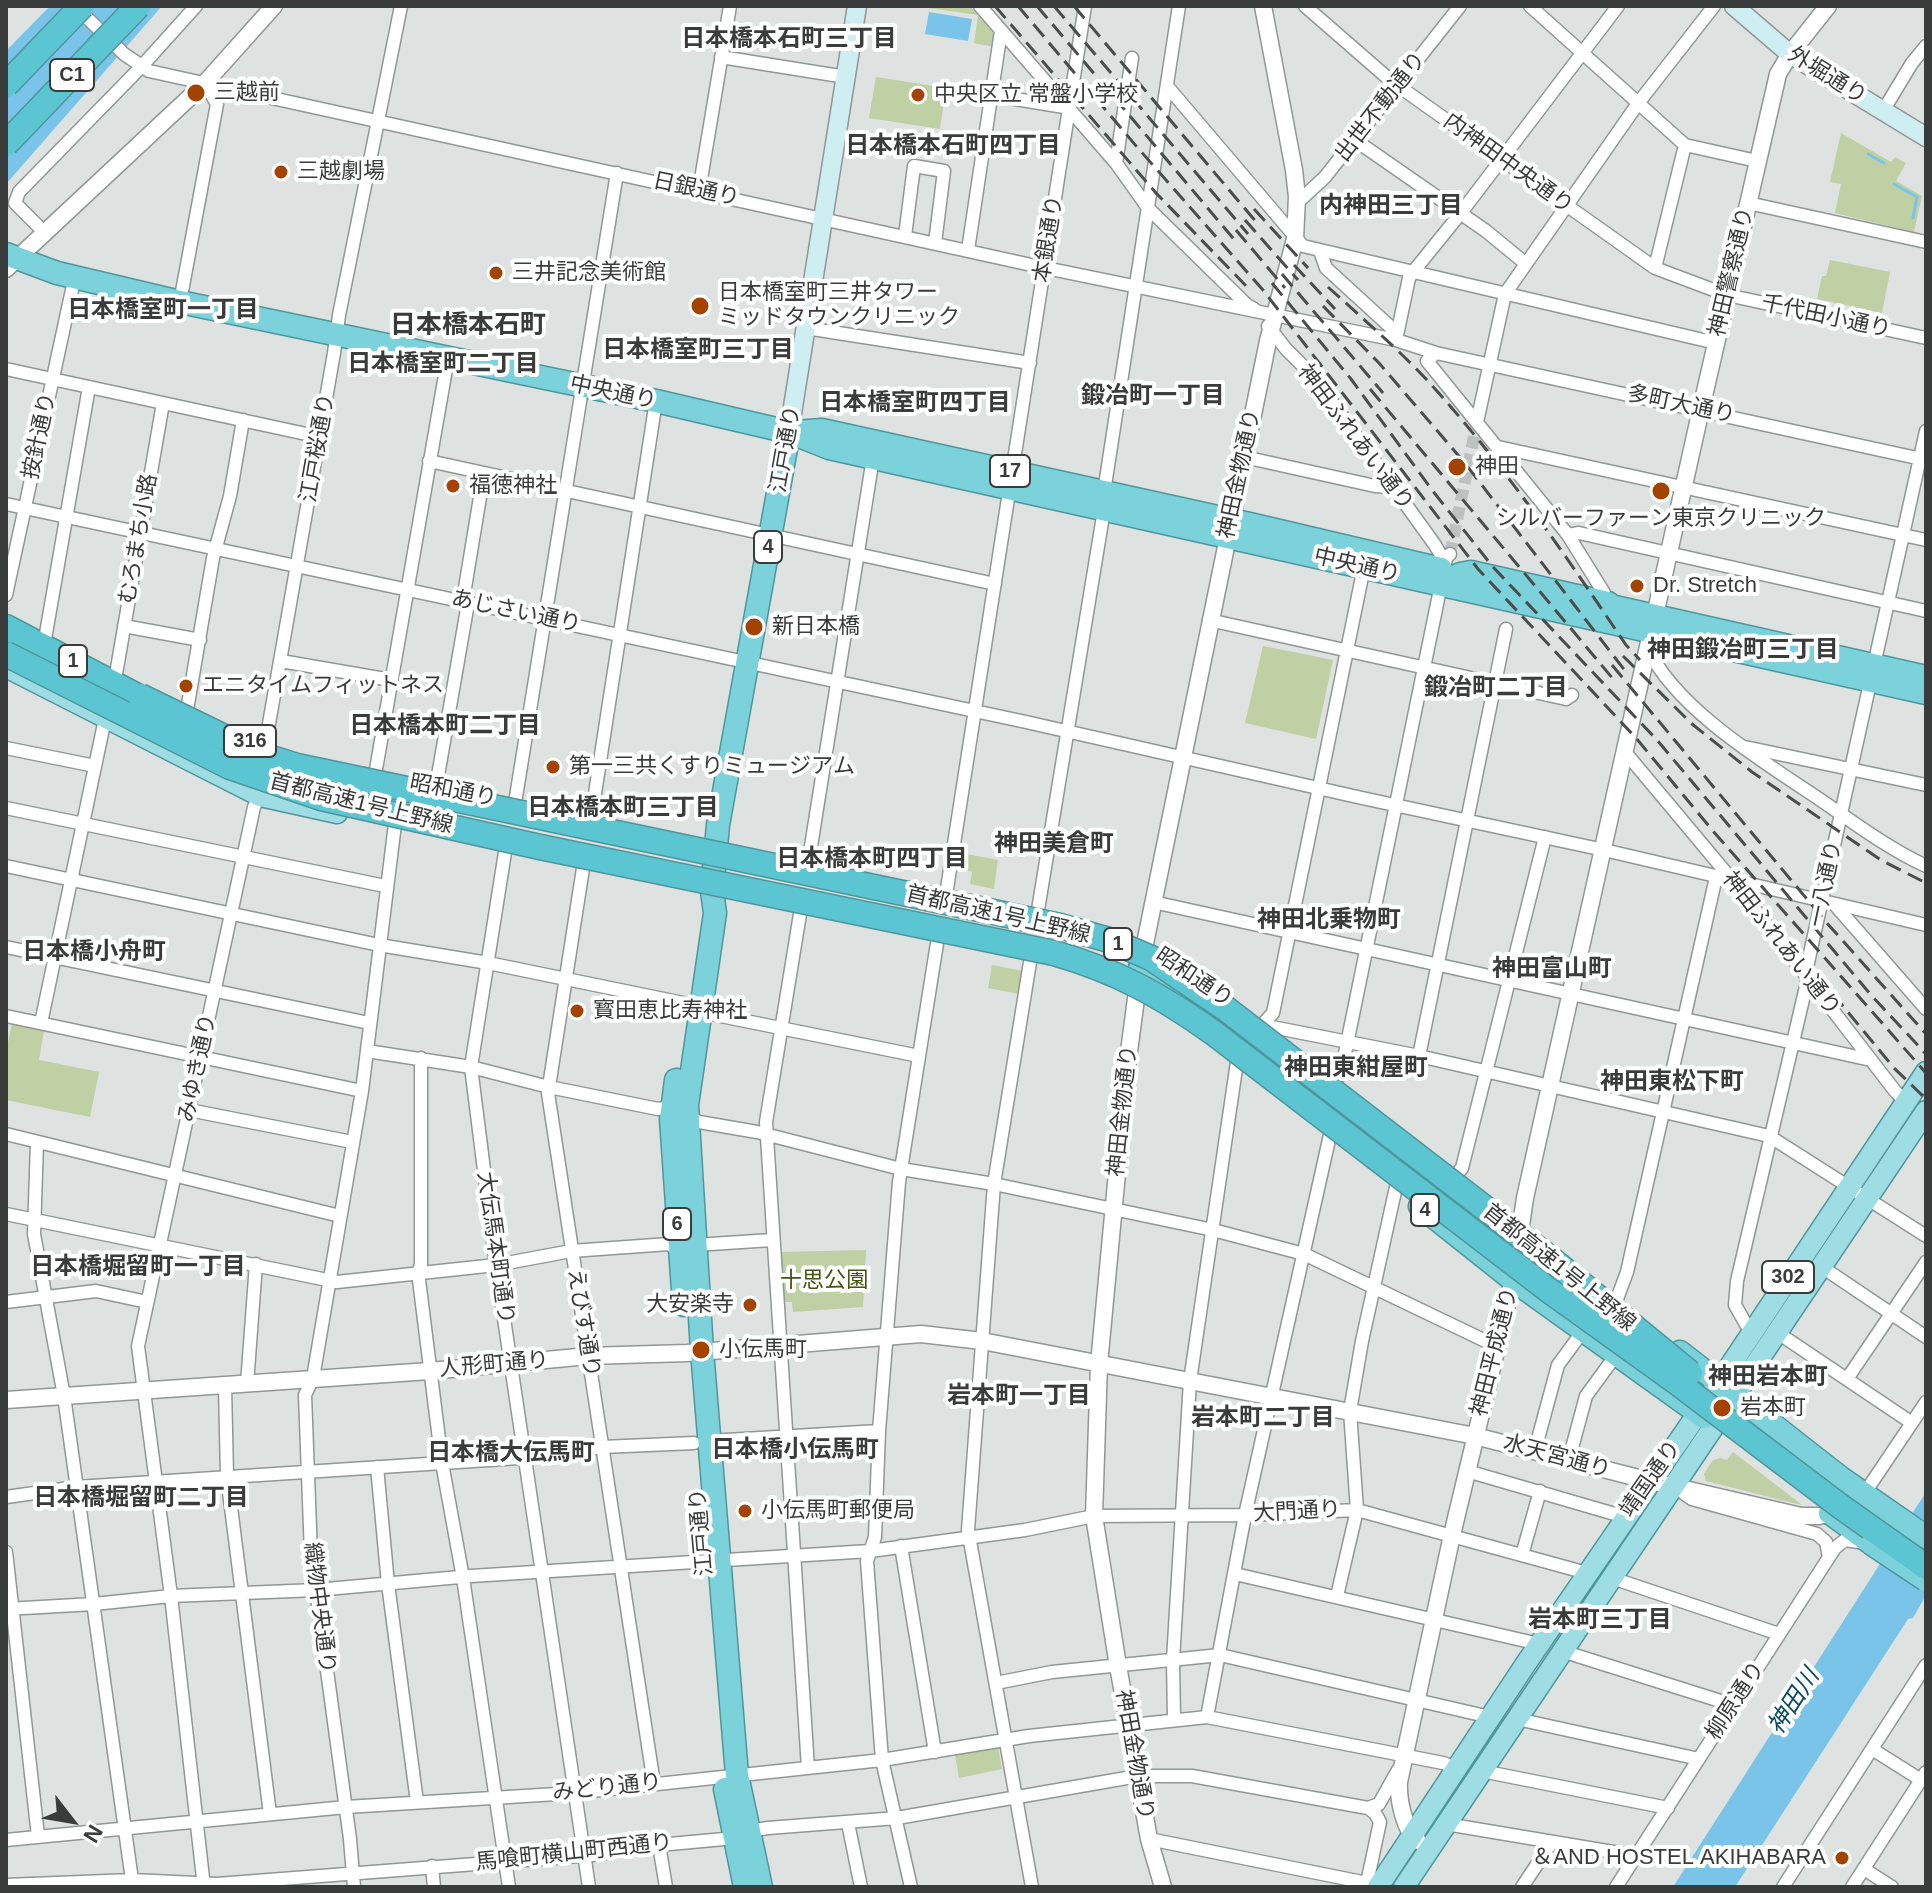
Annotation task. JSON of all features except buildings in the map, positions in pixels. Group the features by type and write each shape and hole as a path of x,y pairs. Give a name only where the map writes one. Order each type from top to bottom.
{"highway":[{"name":"C1","path":"6,85 82,6"},
{"name":"C1","path":"6,144 138,6"},
{"name":"中央通り","path":"9,256 180,302 336,337 656,401 789,432 819,446 873,458 1012,480"},
{"name":"中央通り","path":"789,432 822,430 1012,480 1366,560 1447,570 1652,632 1872,673 1926,677"},
{"name":"江戸通り","path":"745,1887 742,1835 730,1775 694,1352 680,1103 694,1008 703,911 712,891 716,845 789,432"},
{"name":"中央通り","path":"1447,570 1482,583 1600,612 1609,604 1652,632"},
{"name":"首都高速1号上野線","path":"6,627 136,702 259,754 297,766 1060,926 1130,948 1172,971 1225,1008 1551,1259 1685,1370 1838,1489 1926,1551"},
{"path":"6,642 136,702 256,765 306,780 457,810 512,811"},
{"name":"首都高速1号上野線","path":"6,654 230,767 321,798 1013,944 1086,962 1126,978 1176,1006 1547,1289 1926,1567"},
{"name":"中央通り","path":"1872,673 1926,693"},
{"path":"136,702 181,740 206,770"},
{"path":"429,831 473,827 507,829 670,860 436,787"},
{"path":"655,833 678,847 697,865 712,891"},
{"path":"716,845 721,859 732,873 751,887 795,907"},
{"name":"昭和通り","path":"716,845 808,865 942,917 976,945 1086,971 1137,992 1237,1062 1513,1280 1706,1418 1805,1506"},
{"path":"997,907 913,905 756,877 910,914 942,917 1056,942 1131,965 1180,993 1207,1013 1288,1090"},
{"name":"昭和通り","path":"712,891 795,907 942,917 997,907 1120,936 1145,946 1172,960 1262,1025 1337,1104 1456,1175 1841,1478 1870,1485"},
{"path":"910,914 976,945"},
{"path":"1140,968 1186,1006 1214,1046"},
{"path":"1221,995 1265,1056 1337,1104 1550,1273 1685,1370"},
{"name":"4","path":"1870,1485 1903,1522 1926,1537"},
{"name":"4","path":"1805,1506 1832,1515 1926,1580"},
{"name":"江戸通り","path":"742,1835 761,1887"}],"main road":[{"name":"江戸通り","path":"789,432 857,6"},
{"name":"外堀通り","path":"1734,6 1790,54 1926,137"},
{"name":"昭和通り","path":"6,619 264,748 300,760 436,787"},
{"name":"昭和通り","path":"6,667 260,796 712,891"},
{"name":"昭和通り","path":"512,811 591,819 716,845"},
{"name":"靖国通り","path":"1726,1390 1751,1333 1926,1072"},
{"name":"靖国通り","path":"1404,1887 1421,1843 1458,1768 1539,1644 1650,1481 1778,1333 1925,1115"},
{"name":"靖国通り","path":"1371,1886 1446,1824 1673,1486 1706,1418"}],"street":[{"name":"日銀通り","path":"75,6 141,67 205,83 1226,306 1267,324 1397,336"},
{"path":"44,232 15,203 19,192 196,6"},
{"path":"9,256 44,232 205,83 274,6"},
{"name":"江戸桜通り","path":"264,748 336,337 401,6"},
{"path":"699,191 730,6"},
{"name":"神田ふれあい通り","path":"980,6 1116,163 1148,208 1267,324 1314,377 1435,545 1447,570"},
{"name":"本銀通り","path":"911,1887 882,1760 867,1561 875,1537 879,1431 901,1169 976,712 1085,6"},
{"path":"1037,916 1179,6"},
{"name":"神田金物通り","path":"1163,1887 1149,1839 1094,1516 1099,1364 1140,968 1244,457 1267,324 1295,239 1297,203 1294,170 1263,6"},
{"name":"内神田中央通り","path":"1305,6 1398,85 1655,268 1727,295"},
{"name":"出世不動通り","path":"1297,203 1325,177 1460,6"},
{"path":"1530,6 1685,145 1757,161"},
{"path":"1397,336 1409,278 1413,272 1618,6"},
{"path":"1477,422 1505,294 1639,102 1714,6"},
{"name":"神田警察通り","path":"1652,632 1778,74 1828,6"},
{"path":"968,250 1001,31"},
{"path":"1883,111 1926,46"},
{"path":"721,57 846,77"},
{"path":"1116,163 1132,58"},
{"path":"180,302 217,104 205,83"},
{"path":"1167,86 1303,246 1716,343"},
{"path":"991,95 1070,108"},
{"path":"1355,140 1525,263"},
{"path":"1655,268 1685,145"},
{"path":"905,236 914,166 944,171 935,243"},
{"path":"512,811 617,173"},
{"path":"1748,203 1926,242"},
{"path":"1320,251 1326,268 1397,336"},
{"name":"按針通り","path":"6,595 75,276"},
{"path":"1226,306 1234,292"},
{"name":"千代田小通り","path":"1727,295 1926,338"},
{"path":"806,328 1030,363"},
{"name":"多町大通り","path":"1397,336 1436,353 1923,459"},
{"path":"1436,353 1427,361 1568,535 1609,604"},
{"path":"375,775 448,358"},
{"path":"6,369 320,437"},
{"path":"45,639 89,387"},
{"path":"591,819 656,401"},
{"name":"むろまち小路","path":"116,674 163,403"},
{"path":"187,710 213,558 230,496 243,420"},
{"name":"一八通り","path":"1751,1333 1734,1299 1769,1136 1808,978 1807,967 1903,535 1923,459 1926,431"},
{"path":"1498,447 1926,540"},
{"path":"1244,457 1391,487"},
{"path":"808,865 873,458"},
{"path":"429,461 995,584"},
{"path":"436,787 467,609 464,594 484,473"},
{"name":"あじさい通り","path":"6,504 1026,722 1395,806 1469,819 1926,925"},
{"path":"1568,535 1579,533 1926,611"},
{"path":"1262,1025 1273,1013 1366,560"},
{"path":"1337,1104 1347,1040 1423,669 1447,570"},
{"path":"1209,620 1495,685 1566,699 1572,695"},
{"path":"124,626 200,640"},
{"path":"1419,1056 1506,629"},
{"path":"1652,632 1656,666 1688,701 1741,746 1841,814 1926,866"},
{"name":"神田平成通り","path":"1421,1843 1398,1791 1404,1757 1452,1535 1513,1280 1550,1087 1652,632"},
{"path":"281,661 391,680"},
{"path":"41,1023 105,719"},
{"path":"1741,746 1926,785"},
{"path":"6,748 95,766"},
{"name":"みゆき通り","path":"204,1885 138,1346 254,807 260,796 264,748"},
{"name":"神田ふれあい通り","path":"1625,752 1733,881 1905,1101"},
{"path":"6,808 385,886"},
{"name":"織物中央通り","path":"354,1887 346,1807 316,1590 312,1581 305,1395 313,1378 362,1091 395,824"},
{"path":"1456,1175 1462,1168 1545,837"},
{"name":"大伝馬本町通り","path":"506,846 471,1067 496,1265 589,1887"},
{"name":"えびす通り","path":"584,862 549,1087 571,1251 654,1784"},
{"path":"6,866 379,945 488,963 780,1030 919,1056"},
{"path":"1617,1299 1624,1283 1716,877"},
{"path":"1153,902 1871,1060"},
{"path":"1836,906 1926,1009"},
{"path":"795,907 766,1122 808,1768"},
{"path":"6,947 369,1023"},
{"path":"1031,956 994,1184 969,1537 1032,1887"},
{"path":"6,1016 362,1091"},
{"path":"1262,1025 1347,1040 1769,1136 1926,1236"},
{"path":"367,1051 471,1067 549,1087 658,1109 680,1103 699,1122 757,1132 901,1169 994,1184 1213,1230 1304,1254 1496,1346"},
{"path":"421,1058 421,1265 418,1272 442,1463 463,1578 509,1887"},
{"path":"1174,1720 1173,1660 1190,1381 1237,1062"},
{"path":"189,1110 352,1142"},
{"path":"6,1134 340,1216"},
{"path":"1207,1717 1245,1515 1330,1135"},
{"path":"37,1142 34,1220 64,1396 132,1884"},
{"path":"1337,1596 1357,1510 1350,1411 1396,1187"},
{"path":"6,1214 329,1281 496,1265 571,1251 669,1244 687,1248 772,1240"},
{"path":"1847,1379 1926,1262"},
{"path":"247,1384 256,1264"},
{"path":"1822,1267 1926,1337"},
{"path":"6,1302 96,1291 147,1302"},
{"path":"1535,1450 1558,1365 1583,1331"},
{"path":"1778,1333 1912,1423"},
{"name":"人形町通り","path":"6,1400 886,1336 921,1334 982,1341"},
{"name":"水天宮通り","path":"982,1341 1475,1436 1673,1486 1805,1506"},
{"path":"1569,1459 1586,1396 1616,1355"},
{"path":"225,1386 227,1476 270,1814"},
{"path":"1832,1515 1851,1505 1870,1485 1926,1402"},
{"path":"6,1497 77,1487 526,1457 602,1447 879,1431"},
{"path":"377,1467 388,1584 417,1802"},
{"path":"1467,1471 1625,1517"},
{"path":"1673,1486 1692,1499 1817,1534 1826,1542 1829,1557"},
{"path":"1522,1555 1540,1491"},
{"name":"大門通り","path":"9,1609 870,1551 1025,1530 1094,1516 1245,1515 1357,1510 1587,1573"},
{"path":"1829,1557 1845,1540 1872,1544"},
{"path":"901,1546 935,1752"},
{"path":"6,1552 9,1609 38,1836"},
{"name":"柳原通り","path":"1616,1887 1829,1557"},
{"path":"1235,1574 1539,1644"},
{"path":"1612,1578 1779,1634"},
{"path":"1562,1651 1733,1705"},
{"path":"996,1683 1052,1672 1220,1655 1490,1717"},
{"path":"1783,1887 1926,1665"},
{"name":"みどり通り","path":"6,1840 346,1807 573,1793 882,1760 1007,1740 1207,1717 1458,1768"},
{"path":"1517,1719 1699,1759"},
{"path":"1852,1887 1923,1776 1872,1749"},
{"path":"1368,1808 1379,1804 1404,1757"},
{"path":"1482,1771 1668,1808"},
{"name":"馬喰町横山町西通り","path":"6,1885 281,1882 351,1872 584,1854 897,1818 1138,1776 1192,1776 1368,1808"},
{"path":"1149,1839 1371,1886 1380,1822 1368,1808"},
{"path":"848,1823 861,1887"},
{"path":"1446,1824 1637,1856"},
{"path":"1522,1887 1552,1842"},
{"path":"659,1845 666,1887"},
{"path":"432,1866 434,1887"},
{"path":"1864,1869 1892,1887"}],"green space":[{"path":"970,6 978,15 921,7"},
{"path":"978,15 996,36 994,47 974,43"},
{"path":"876,77 946,88 940,129 869,118"},
{"path":"1841,133 1891,162 1895,157 1906,163 1896,181 1922,196 1914,232 1835,213 1841,184 1830,182"},
{"path":"1830,260 1890,272 1882,313 1817,299 1822,276 1826,276"},
{"path":"1263,646 1333,660 1316,739 1245,723"},
{"path":"962,853 998,860 994,889 970,884 972,872 959,869"},
{"path":"992,965 1023,971 1019,994 988,988"},
{"path":"12,1024 44,1030 39,1060 99,1072 90,1117 6,1100 6,1051"},
{"name":"十思公園","path":"866,1250 863,1307 793,1312 792,1302 783,1302 781,1252"},
{"path":"1733,1452 1801,1505 1706,1481 1704,1474 1713,1460 1727,1460"},
{"path":"998,1747 1002,1769 959,1778 955,1755"}],"water":[{"path":"50,6 162,6 6,184 6,51"},
{"path":"929,12 972,19 968,41 925,34"},
{"name":"神田川","path":"1926,1492 1926,1595 1913,1618 1908,1619 1735,1887 1673,1887"}],"waterway":[{"path":"1868,154 1884,163"},
{"path":"1894,184 1917,197 1913,218"}],"tunnel":[{"path":"1450,554 1477,422"}],"railway":[{"path":"995,6 1156,193 1250,290"},
{"path":"1018,6 1263,290 1478,569 1636,738 1713,831 1926,1073"},
{"path":"1037,6 1238,244"},
{"path":"1054,6 1248,234"},
{"path":"1074,6 1257,223"},
{"path":"1254,209 1308,268"},
{"path":"1245,220 1298,280"},
{"path":"1236,230 1285,288"},
{"path":"1294,265 1335,309"},
{"path":"1282,274 1383,393"},
{"path":"1272,283 1351,379 1493,567 1657,740 1871,995 1926,1054"},
{"path":"1328,287 1403,356 1455,411 1531,509 1626,645 1640,660"},
{"path":"1323,306 1379,363 1464,462 1626,672"},
{"path":"1370,389 1614,680"},
{"path":"1623,656 1692,724 1752,772 1881,860 1926,883"},
{"path":"1612,665 1826,922 1926,1034"},
{"path":"1833,994 1894,1068 1926,1099"}],"place":[{"name":"三越前","path":"196,93"},
{"name":"中央区立 常盤小学校","path":"918,95"},
{"name":"三越劇場","path":"281,172"},
{"name":"三井記念美術館","path":"496,273"},
{"name":"日本橋室町三井タワー ミッドタウンクリニック","path":"700,306"},
{"name":"神田","path":"1457,467"},
{"name":"福徳神社","path":"453,486"},
{"name":"シルバーファーン東京クリニック","path":"1661,491"},
{"name":"Dr. Stretch","path":"1637,586"},
{"name":"新日本橋","path":"754,627"},
{"name":"エニタイムフィットネス","path":"186,686"},
{"name":"第一三共くすりミュージアム","path":"553,767"},
{"name":"寳田恵比寿神社","path":"577,1011"},
{"name":"大安楽寺","path":"750,1305"},
{"name":"小伝馬町","path":"701,1350"},
{"name":"岩本町","path":"1722,1408"},
{"name":"小伝馬町郵便局","path":"745,1511"},
{"name":"＆AND HOSTEL AKIHABARA","path":"1842,1858"}],"district":[{"name":"日本橋本石町三丁目","path":"789,39"},
{"name":"日本橋本石町四丁目","path":"953,146"},
{"name":"内神田三丁目","path":"1391,206"},
{"name":"日本橋室町一丁目","path":"163,310"},
{"name":"日本橋本石町","path":"468,326"},
{"name":"日本橋室町三丁目","path":"698,350"},
{"name":"日本橋室町二丁目","path":"443,364"},
{"name":"鍛冶町一丁目","path":"1153,396"},
{"name":"日本橋室町四丁目","path":"915,403"},
{"name":"神田鍛冶町三丁目","path":"1743,650"},
{"name":"鍛冶町二丁目","path":"1496,688"},
{"name":"日本橋本町二丁目","path":"445,726"},
{"name":"日本橋本町三丁目","path":"623,808"},
{"name":"神田美倉町","path":"1054,844"},
{"name":"日本橋本町四丁目","path":"872,859"},
{"name":"神田北乗物町","path":"1329,920"},
{"name":"日本橋小舟町","path":"94,952"},
{"name":"神田富山町","path":"1552,969"},
{"name":"神田東紺屋町","path":"1356,1068"},
{"name":"神田東松下町","path":"1672,1082"},
{"name":"日本橋堀留町一丁目","path":"138,1267"},
{"name":"神田岩本町","path":"1768,1377"},
{"name":"岩本町一丁目","path":"1019,1396"},
{"name":"岩本町二丁目","path":"1263,1418"},
{"name":"日本橋小伝馬町","path":"795,1450"},
{"name":"日本橋大伝馬町","path":"511,1453"},
{"name":"日本橋堀留町二丁目","path":"141,1498"},
{"name":"岩本町三丁目","path":"1600,1620"}]}
